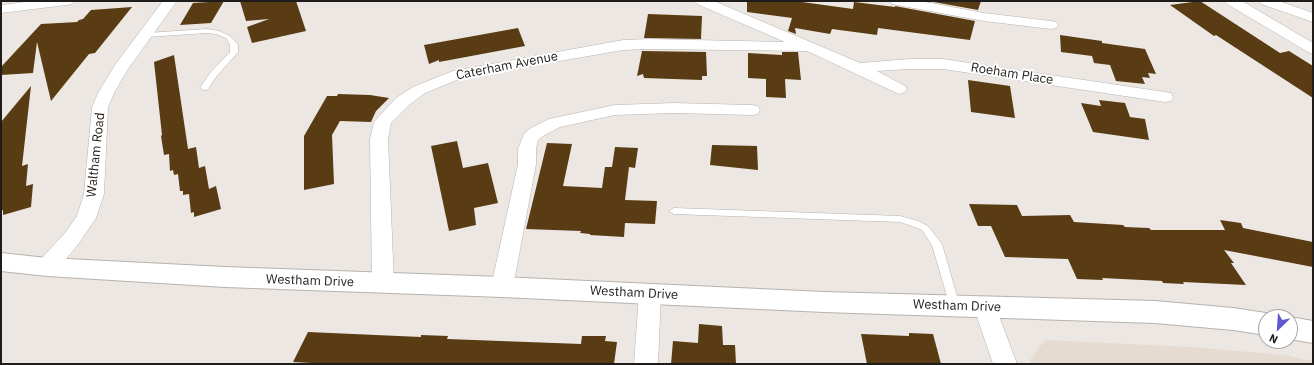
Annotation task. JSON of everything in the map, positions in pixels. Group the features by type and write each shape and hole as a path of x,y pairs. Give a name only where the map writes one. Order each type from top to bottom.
{"street":[{"path":"1,9 67,1"},
{"name":"Waltham Road","path":"47,267 72,238 86,218 94,194 100,107 106,92 170,1"},
{"name":"Roeham Place","path":"702,1 806,47 858,68 899,89"},
{"path":"897,1 977,16 1051,25"},
{"path":"1232,1 1313,49"},
{"path":"1266,1 1313,18"},
{"name":"Caterham Avenue","path":"383,284 378,139 383,122 402,102 419,90 441,80 460,74 562,55 628,45 806,47"},
{"name":"Roeham Place","path":"858,68 910,64 943,64 1165,97"},
{"path":"502,287 527,164 527,149 530,138 537,132 555,123 615,110 674,108 752,110"},
{"name":"Westham Drive","path":"1,262 47,267 194,276 383,284 502,287 985,308 1155,312 1258,323"},
{"path":"646,364 650,294"},
{"path":"985,308 1004,364"},
{"path":"1298,329 1313,332"}],"lane":[{"path":"147,35 207,31 217,32 228,37 234,45 234,52 213,75 204,88"},
{"path":"674,210 900,219 915,223 925,228 937,244 955,306"}],"shaded area":[{"path":"1045,340 1191,347 1284,355 1313,361 1313,364 1032,364 1030,360"}],"building":[{"path":"224,1 211,23 180,25 193,3"},
{"path":"240,1 296,1 306,31 252,43 247,27 269,19 246,21"},
{"path":"747,1 795,1 853,9 854,2 895,6 975,21 970,40 878,28 877,35 832,29 830,34 795,28 796,34 788,31 792,18 747,12"},
{"path":"928,1 981,1 978,10"},
{"path":"1200,1 1280,53 1289,51 1313,66 1313,98 1216,35 1214,36 1170,5"},
{"path":"132,7 95,53 89,54 51,101 37,42 33,73 1,75 1,67 41,24 77,22 83,19 91,10"},
{"path":"648,14 702,16 701,39 644,38"},
{"path":"518,28 525,46 439,62 439,60 429,64 424,45"},
{"path":"1060,35 1145,49 1156,74 1148,73 1150,78 1142,77 1145,84 1116,81 1110,65 1094,63 1092,56 1061,52"},
{"path":"642,51 706,52 707,76 702,76 702,80 644,78 643,74 637,76"},
{"path":"782,52 798,52 801,80 785,79 786,98 766,97 766,79 748,78 748,53 782,55"},
{"path":"174,55 188,149 196,147 199,168 205,166 209,189 216,186 221,209 194,217 194,212 191,213 189,194 183,195 183,191 180,191 178,174 174,175 173,170 170,171 169,154 164,155 161,136 154,62"},
{"path":"968,80 1010,86 1015,118 971,112"},
{"path":"31,86 22,166 28,164 26,186 33,184 31,207 3,215 3,210 1,211 1,122"},
{"path":"338,94 370,95 389,98 376,111 371,122 340,121 332,135 334,184 304,190 304,136 327,96 337,96"},
{"path":"1099,100 1125,103 1130,117 1145,119 1149,140 1093,132 1081,103 1101,106"},
{"path":"457,141 463,168 488,163 498,203 474,208 476,225 449,231 431,146"},
{"path":"547,143 572,144 563,186 602,188 605,167 612,167 615,147 638,148 635,168 629,167 625,200 657,201 655,224 625,223 624,237 590,235 580,233 581,231 526,229"},
{"path":"712,145 757,146 758,170 710,165"},
{"path":"969,204 1017,205 1022,216 1070,215 1074,222 1123,225 1125,227 1149,228 1151,230 1225,230 1220,220 1241,223 1243,228 1313,242 1313,267 1224,250 1234,263 1231,263 1246,285 1183,282 1184,284 1163,283 1162,281 1102,278 1103,280 1077,279 1068,259 1005,257 991,226 978,226"},
{"path":"699,324 722,326 723,345 735,345 736,364 671,364 673,341 698,343"},
{"path":"308,332 421,337 421,335 448,336 447,339 581,344 582,336 606,336 605,341 617,342 614,364 330,364 293,362"},
{"path":"909,333 933,334 941,364 867,364 861,334 909,336"}]}
